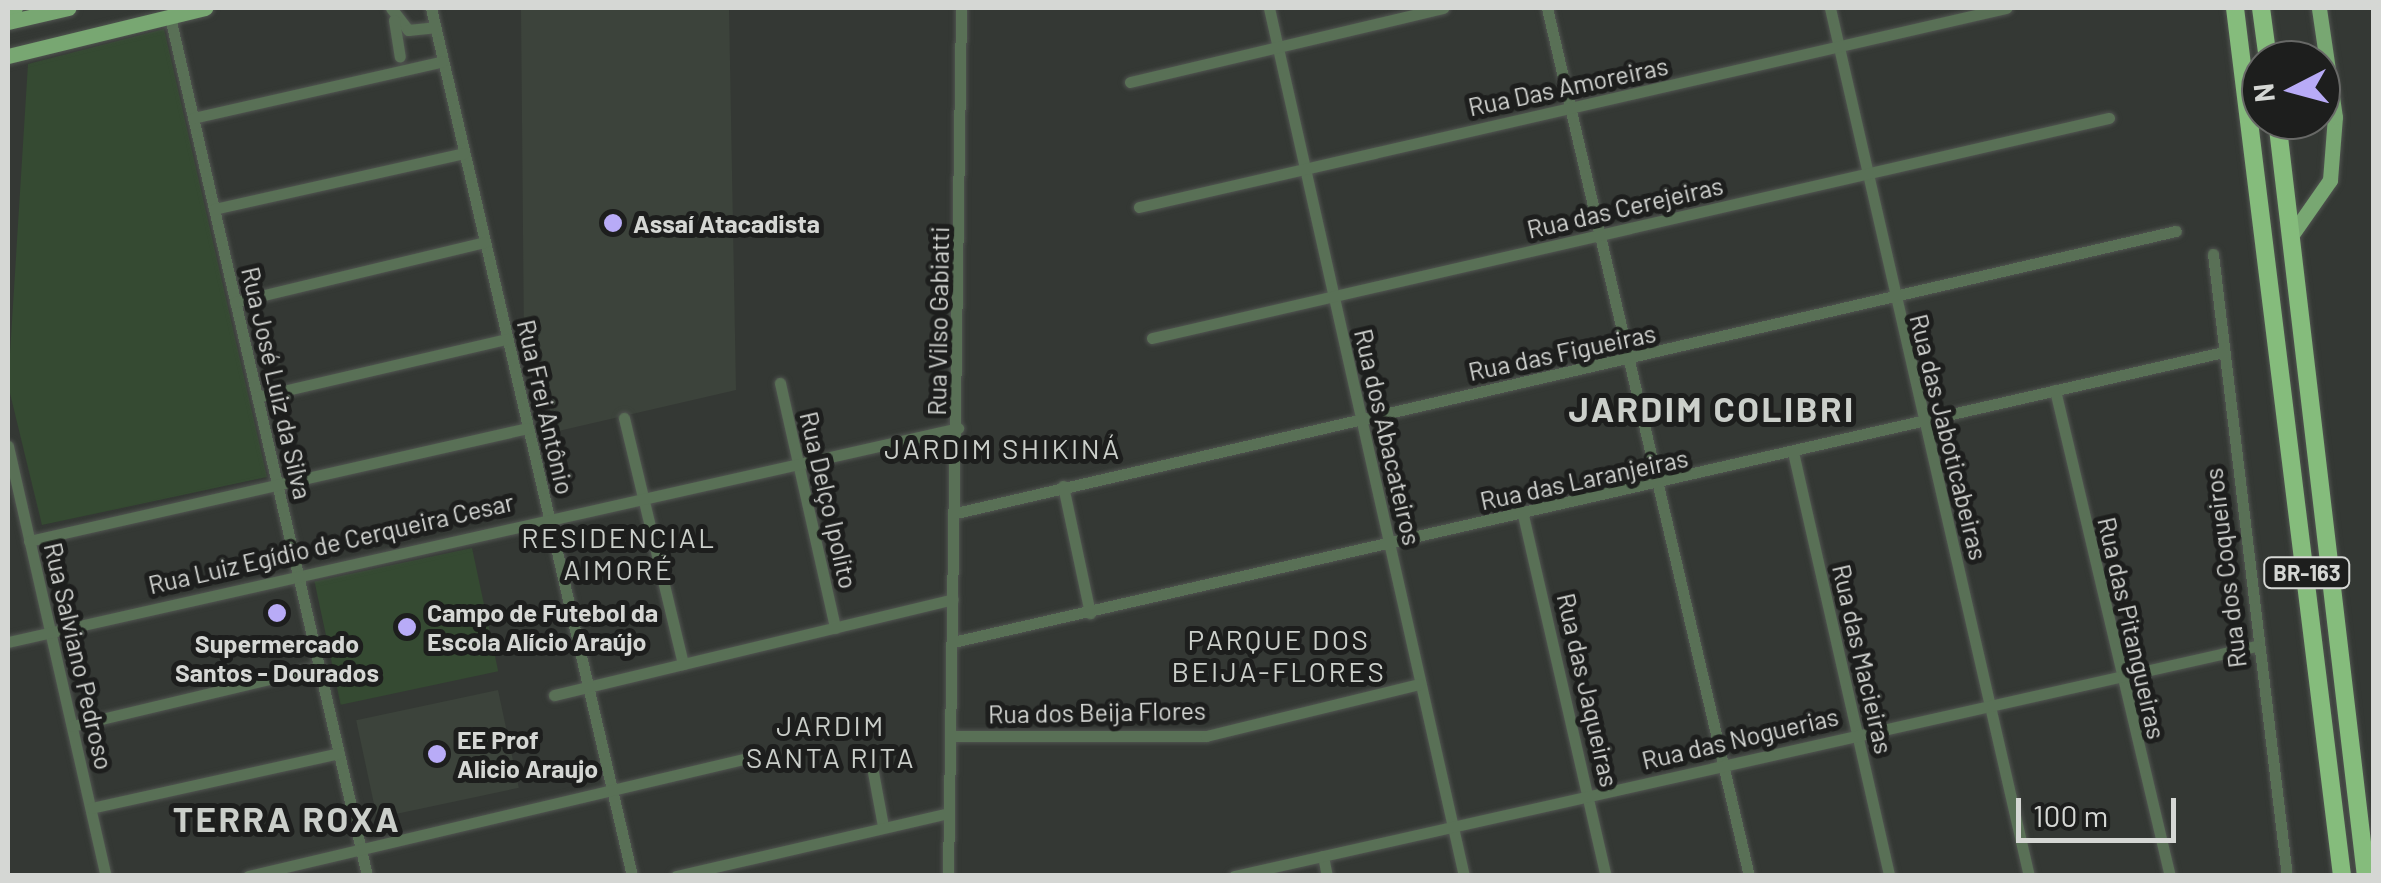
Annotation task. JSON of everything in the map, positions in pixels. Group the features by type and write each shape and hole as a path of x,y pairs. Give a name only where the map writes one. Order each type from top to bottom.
{"highway":[{"name":"BR-163","path":"2235,8 2342,876"},
{"path":"2261,8 2265,40"},
{"name":"BR-163","path":"2280,140 2366,876"}],"main road":[{"path":"8,10 16,16 68,8"},
{"path":"8,56 205,8"},
{"path":"2293,234 2330,180 2335,117 2319,8"},
{"path":"8,34 16,16"}],"street":[{"name":"Rua Frei Antônio","path":"431,8 632,876"},
{"name":"Rua Vilso Gabiatti","path":"948,876 958,428 961,8"},
{"name":"Rua dos Abacateiros","path":"1269,8 1464,876"},
{"path":"1130,82 1442,8"},
{"path":"1547,8 1749,876"},
{"name":"Rua das Jaboticabeiras","path":"1830,8 1892,296 2029,876"},
{"name":"Rua Das Amoreiras","path":"1139,208 1572,107 1840,50 2006,8"},
{"path":"392,14 408,30 435,27"},
{"path":"392,14 400,57"},
{"name":"Rua José Luiz da Silva","path":"170,16 367,876"},
{"path":"193,118 443,61"},
{"name":"Rua das Cerejeiras","path":"1152,338 2109,118"},
{"path":"214,209 464,152"},
{"name":"Rua das Figueiras","path":"956,514 1360,418 1629,362 2176,231"},
{"path":"236,302 485,242"},
{"name":"Rua dos Coqueiros","path":"2213,254 2256,646 2287,876"},
{"path":"257,397 508,339"},
{"name":"Rua das Laranjeiras","path":"953,642 1660,487 1924,420 2223,352"},
{"name":"Rua Delço Ipolito","path":"780,383 835,628"},
{"name":"Rua das Pitangueiras","path":"2056,390 2118,676 2170,876"},
{"path":"624,418 683,664"},
{"path":"29,541 528,428"},
{"name":"Rua Luiz Egídio de Cerqueira Cesar","path":"8,642 796,458 958,428"},
{"name":"Rua Salviano Pedroso","path":"8,446 106,876"},
{"name":"Rua das Macieiras","path":"1793,452 1888,876"},
{"path":"1063,486 1090,613"},
{"name":"Rua das Jaqueiras","path":"1523,515 1606,876"},
{"path":"554,695 953,599"},
{"name":"Rua das Noguerias","path":"1234,876 2256,646"},
{"path":"72,726 319,667"},
{"name":"Rua dos Beija Flores","path":"950,736 1206,736 1420,684"},
{"path":"91,808 339,753"},
{"path":"248,876 756,756"},
{"path":"873,772 883,826"},
{"path":"676,876 949,812"},
{"path":"1322,856 1327,876"}],"shaded area":[{"path":"521,8 729,8 736,390 554,432 541,358 524,342"},
{"name":"EE Prof Alicio Araujo","path":"498,690 519,788 377,818 356,720"}],"green space":[{"path":"164,29 267,477 42,525 8,385 28,64"},
{"name":"Campo de Futebol da Escola Alício Araújo","path":"472,548 498,671 341,705 315,581"}],"place":[{"name":"Assaí Atacadista","path":"613,223"},
{"name":"Supermercado Santos - Dourados","path":"277,613"},
{"name":"Campo de Futebol da Escola Alício Araújo","path":"407,627"},
{"name":"EE Prof Alicio Araujo","path":"437,754"}],"district":[{"name":"JARDIM COLIBRI","path":"1712,408"},
{"name":"JARDIM SHIKINÁ","path":"1003,448"},
{"name":"RESIDENCIAL AIMORÉ","path":"619,553"},
{"name":"PARQUE DOS BEIJA-FLORES","path":"1279,655"},
{"name":"JARDIM SANTA RITA","path":"831,741"},
{"name":"TERRA ROXA","path":"287,818"}]}
